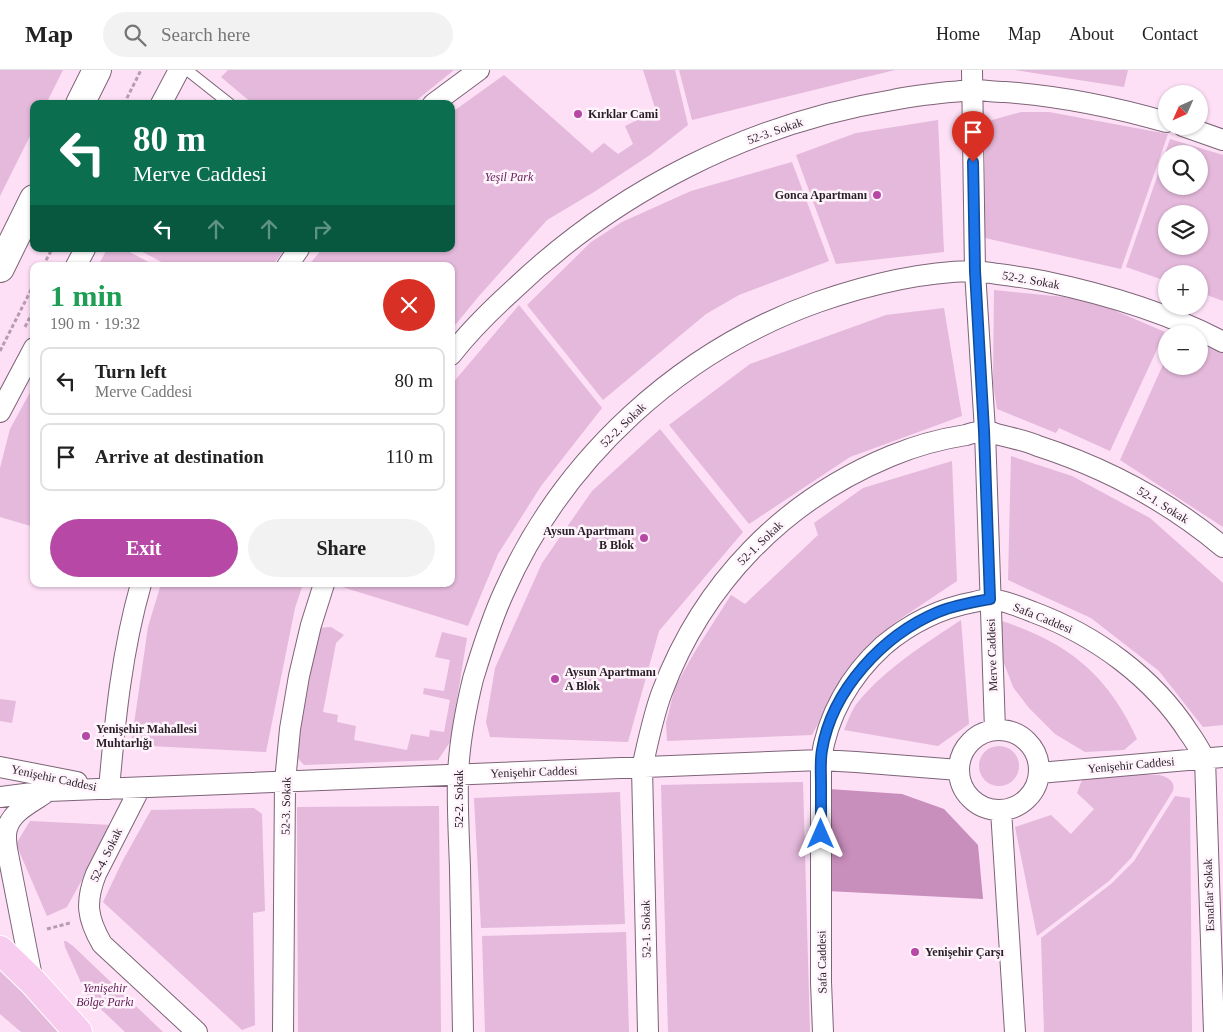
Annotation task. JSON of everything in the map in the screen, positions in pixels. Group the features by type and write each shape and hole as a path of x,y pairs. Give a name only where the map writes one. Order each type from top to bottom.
{"main road":[{"path":"0,950 78,1032"}],"street":[{"path":"82,100 97,70"},
{"path":"163,100 179,70"},
{"path":"438,100 479,70"},
{"name":"Merve Caddesi","path":"972,70 975,271 984,431 995,730"},
{"name":"52-3. Sokak","path":"455,351 495,306 534,270 619,205 665,178 713,154 755,137 814,117 866,104 919,95 972,90 1026,94 1080,102 1158,120"},
{"path":"1208,135 1223,140"},
{"path":"0,268 30,207"},
{"path":"290,262 298,252"},
{"name":"52-2. Sokak","path":"463,1032 458,775 463,729 472,682 486,637 504,592 525,550 550,509 578,471 610,436 643,405 678,376 756,328 840,294 884,283 929,275 975,271 1074,287 1123,301 1170,318 1223,342"},
{"path":"0,412 30,356"},
{"name":"52-1. Sokak","path":"648,1032 642,768 650,730 676,658 694,623 716,591 767,534 798,508 832,485 868,466 906,450 945,438 984,431 1033,444 1104,471 1141,490 1177,512 1223,547"},
{"path":"109,789 114,724 125,653 140,587"},
{"name":"52-3. Sokak","path":"283,1032 285,782 290,729 299,676 311,625 323,587"},
{"name":"Safa Caddesi","path":"823,1032 820,760 822,747 830,722 856,676 873,656 893,638 915,623 964,604 990,599 1020,607 1049,618 1103,647 1150,685 1214,758"},
{"path":"995,730 1010,731 1018,734 1030,744 1038,758 1039,773 1035,789 1024,802 1010,809 993,810 986,807 972,799 962,786 959,770 962,754 972,740 995,730"},
{"name":"Yenişehir Caddesi","path":"1039,773 1214,758"},
{"name":"Esnaflar Sokak","path":"1214,758 1214,1032"},
{"name":"Yenişehir Caddesi","path":"0,797 48,791 820,760 959,770"},
{"name":"Yenişehir Caddesi","path":"0,767 109,789"},
{"name":"52-4. Sokak","path":"140,788 90,888 90,918 94,931 102,944 197,1032"},
{"path":"32,982 7,849 6,833 10,821 18,812 48,791"},
{"path":"1001,810 1016,1032"}],"lane":[{"path":"187,70 225,100"}],"path":[{"path":"126,100 141,70"},
{"path":"0,351 30,292"},
{"path":"24,935 90,918"}],"green space":[{"path":"0,70 63,70 48,100 30,100 30,136 0,196"},
{"path":"228,70 454,70 417,100 248,100 221,77"},
{"name":"Yeşil Park","path":"643,70 675,70 688,125 650,155 547,220 455,325 455,262 311,262 320,252 455,252 455,110 504,75 592,153 604,143 618,154 633,144 625,126 656,111"},
{"path":"679,70 895,70 692,120"},
{"path":"1015,70 1128,70 1124,87"},
{"path":"1021,112 1049,112 1158,132 1158,135 1168,135 1164,145 1158,145 1158,163 1121,269 985,238 985,122"},
{"path":"938,120 944,252 836,264 796,155 856,133"},
{"path":"1170,139 1190,145 1168,145"},
{"path":"1208,150 1223,155 1223,301 1208,295 1208,265 1158,265 1158,278 1126,267 1158,174 1158,195 1208,195"},
{"path":"792,162 829,261 739,295 706,314 603,400 527,305 591,242 622,222 691,191"},
{"path":"105,252 130,252 148,262 100,262"},
{"path":"143,252 283,252 275,262 161,262"},
{"path":"994,290 1074,298 1109,308 1158,329 1158,347 1110,451 1059,428 1056,433 997,409 993,384"},
{"path":"519,305 602,408 541,486 498,554 468,626 342,587 455,587 455,380"},
{"path":"944,308 962,416 850,457 749,524 669,425 750,364 886,315"},
{"path":"1208,347 1223,353 1223,527 1120,460 1158,375 1208,375"},
{"path":"30,392 30,526 0,517 0,468 10,429"},
{"path":"660,429 743,532 659,631 628,742 490,737 486,722 495,668 542,563 592,491"},
{"path":"1011,456 1072,476 1150,518 1223,583 1223,725 1203,727 1159,671 1091,618 1008,580"},
{"path":"952,461 957,581 897,621 872,643 846,671 812,735 667,741 666,723 675,687 731,595 745,604 818,535 814,523 863,488"},
{"path":"160,587 302,587 295,608 266,752 131,745 148,627"},
{"path":"961,620 969,724 938,746 844,730 856,705 881,678 906,657"},
{"path":"1002,621 1047,640 1067,651 1084,664 1113,697 1126,716 1137,739 1124,750 1085,752 1055,734 1029,708 1013,687 1002,658"},
{"path":"331,627 344,635 336,643 323,712 338,715 337,722 356,726 354,740 407,750 411,734 429,737 430,730 444,732 450,700 423,694 424,688 444,691 450,660 435,657 442,632 467,638 450,742 438,760 304,765 294,754 316,628"},
{"path":"0,699 16,701 12,723 0,721"},
{"path":"1003,746 1010,749 1016,755 1019,766 1018,774 1010,783 1003,786 995,786 988,783 980,774 979,762 982,755 991,747"},
{"path":"1085,772 1159,775 1168,778 1174,788 1131,858 1109,881 1037,936 1015,827 1051,815 1071,834 1094,809 1077,793"},
{"path":"803,782 810,1032 668,1032 661,785"},
{"path":"620,792 625,924 481,928 474,798"},
{"path":"1175,796 1190,798 1192,1032 1044,1032 1041,938 1111,884 1134,861"},
{"path":"439,806 441,1032 298,1032 297,807"},
{"path":"254,808 262,814 265,911 253,913 255,1025 242,1030 103,902 123,860 151,810"},
{"path":"30,821 112,825 67,907 47,916 16,844"},
{"path":"626,932 629,1032 485,1032 482,936"},
{"name":"Yenişehir Bölge Parkı","path":"64,941 73,946 163,1032 125,1032 87,996"},
{"path":"0,965 61,1032 21,1032 0,1014"}],"shaded area":[{"path":"829,789 902,794 944,809 978,845 983,899 827,891"}],"place":[{"name":"Kırklar Cami","path":"578,114"},
{"name":"Gonca Apartmanı","path":"877,195"},
{"name":"Aysun Apartmanı B Blok","path":"644,538"},
{"name":"Aysun Apartmanı A Blok","path":"555,679"},
{"name":"Yenişehir Mahallesi Muhtarlığı","path":"86,736"},
{"name":"Yenişehir Çarşı","path":"915,952"}],"route":[{"path":"821,834 820,760 822,747 830,722 856,676 873,656 893,638 915,623 939,612 964,604 990,599 984,431 975,271 973,162"}]}
